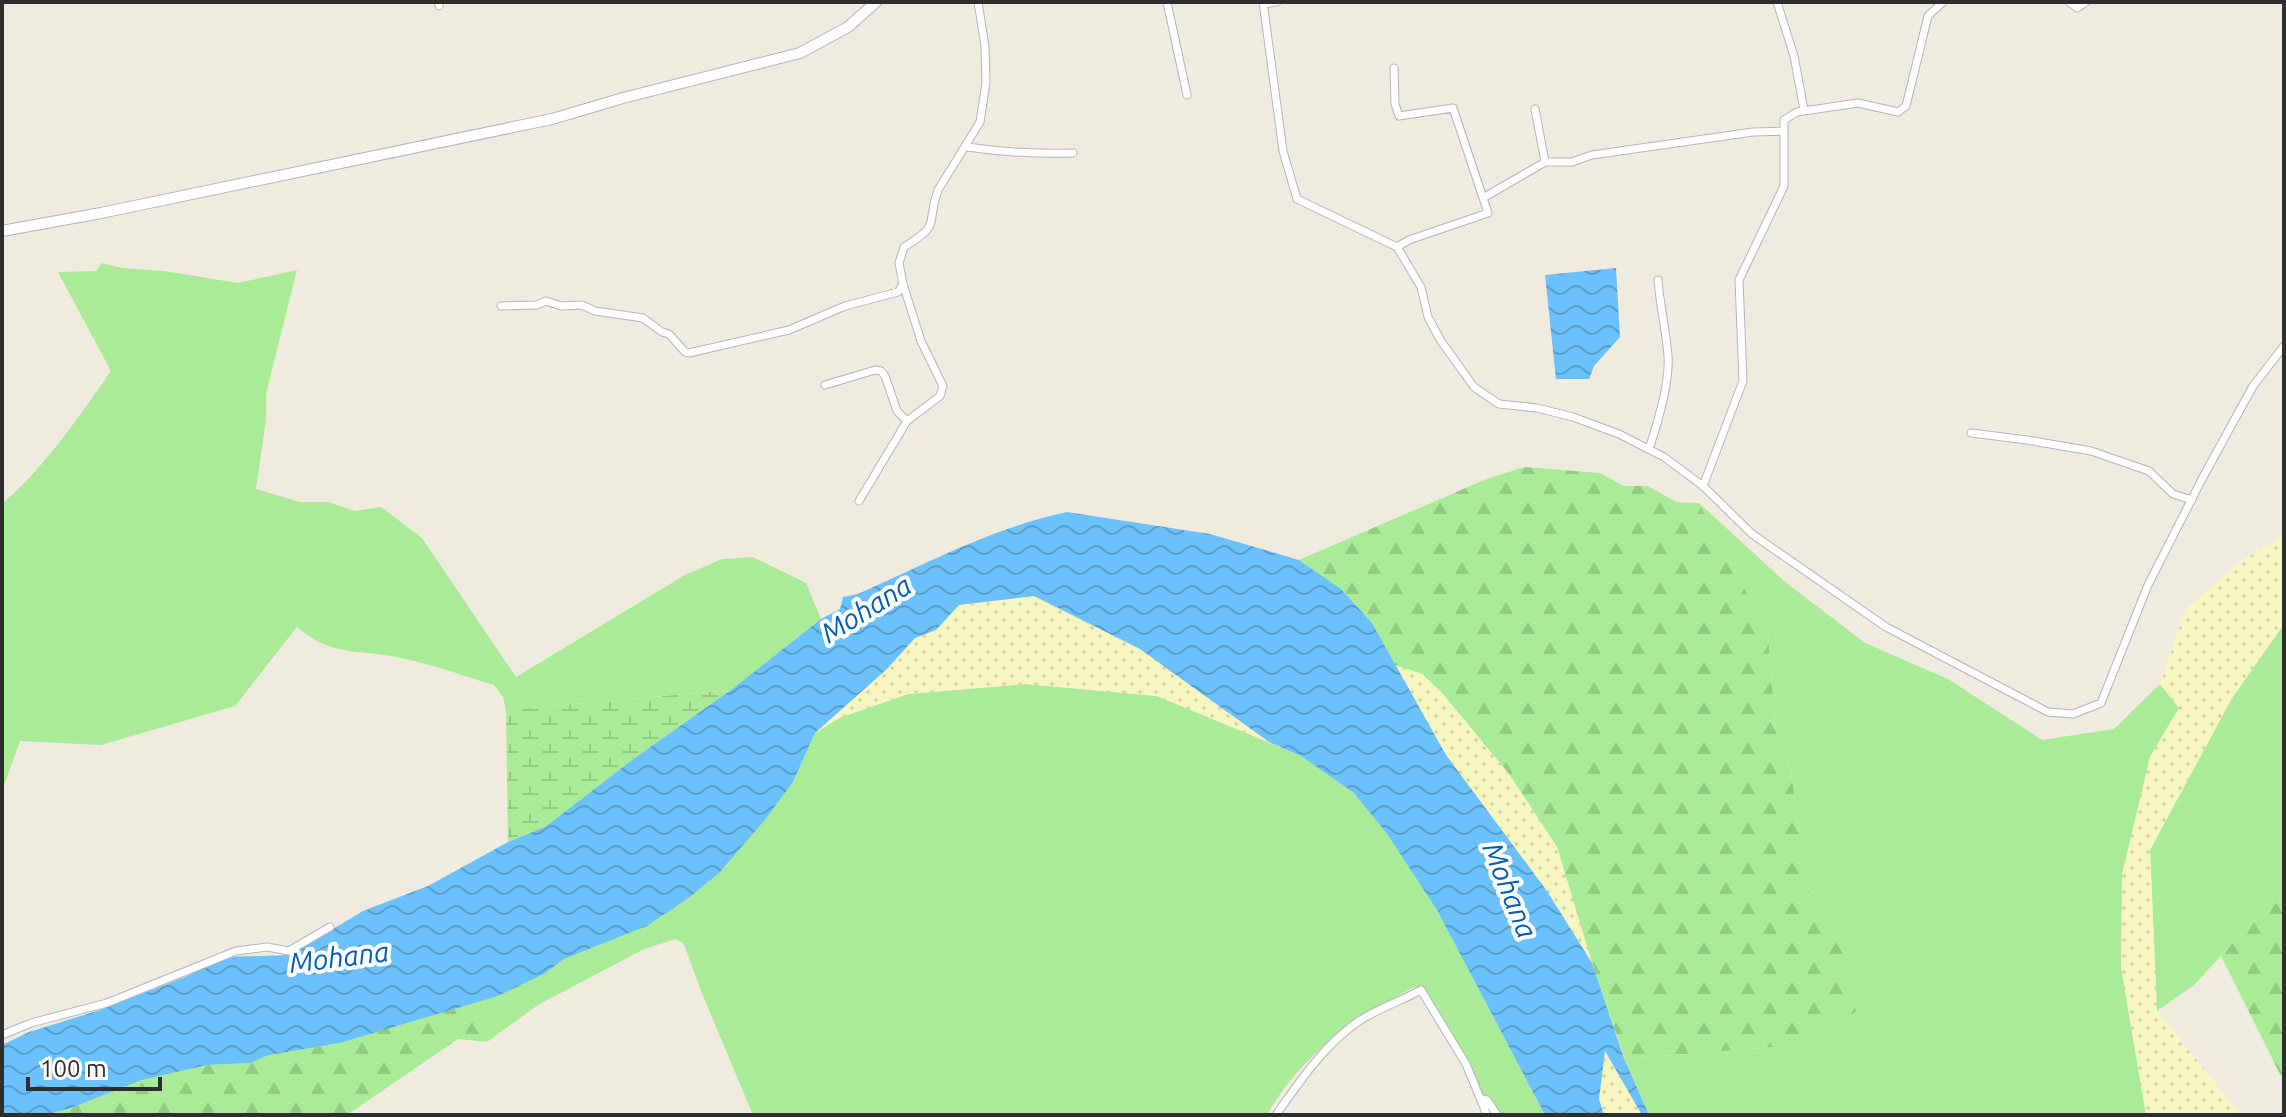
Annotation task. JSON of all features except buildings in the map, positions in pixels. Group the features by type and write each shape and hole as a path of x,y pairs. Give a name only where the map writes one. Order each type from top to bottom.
{"main road":[{"path":"2,231 552,119 800,53 848,27 876,2"}],"street":[{"path":"859,501 907,421 940,396 943,386 921,341 899,263 904,247 924,235 932,225 933,201 938,190 980,122 986,83 985,46 978,2"},
{"path":"1167,2 1187,95"},
{"path":"1277,2 1263,3 1283,151 1297,199 1397,247 1421,287 1428,317 1441,341 1474,387 1499,404 1537,408 1573,417 1619,434 1664,457 1703,486 1752,534 1886,627 2048,712 2073,714 2101,703 2148,585 2253,386 2284,346"},
{"path":"1777,2 1794,56 1804,110"},
{"path":"1703,486 1743,381 1739,280 1784,186 1784,120 1804,110 1858,103 1898,112 1906,106 1928,16 1943,2"},
{"path":"2069,2 2077,8 2086,2"},
{"path":"1394,68 1395,104 1399,116 1453,108 1488,213 1397,247"},
{"path":"1535,109 1545,162"},
{"path":"1483,198 1545,162 1572,162 1592,155 1753,132 1784,131"},
{"path":"967,147 1036,154 1073,153"},
{"path":"1649,449 1659,418 1669,359 1658,280"},
{"path":"501,306 537,305 546,301 643,318 669,334 689,353 789,330 845,306 898,292 903,284"},
{"path":"825,385 875,370 881,371 897,411 907,421"},
{"path":"1971,433 2091,451 2149,471 2173,494 2192,500"},
{"path":"2,1035 31,1023 107,1003 236,951 267,947 289,951 330,927"},
{"path":"1276,1115 1332,1043 1359,1021 1421,990 1466,1064 1487,1115"},
{"path":"1482,1099 1487,1100 1497,1115"}],"green space":[{"path":"102,263 238,283 297,270 266,394 266,420 256,489 300,502 328,502 355,511 381,507 422,538 516,677 685,575 722,559 753,557 806,583 821,619 731,690 506,710 503,697 494,685 430,665 331,647 297,627 235,706 101,745 20,741 2,791 2,504 47,458 111,371 58,272 96,271"},
{"path":"1524,467 1600,473 1624,486 1648,486 1676,502 1699,503 1768,633 1775,724 1791,771 1809,894 1842,952 1856,1012 1773,1047 1625,1059 1557,847 1509,774 1442,693 1422,674 1395,665 1372,623 1341,589 1299,560 1484,480"},
{"path":"1699,503 1784,581 1865,643 1948,679 2042,740 2114,729 2160,684 2179,708 2150,757 2121,967 2146,1115 1649,1115 1625,1059 1773,1047 1842,952 1809,894 1791,771 1775,724 1768,633"},
{"path":"2284,624 2284,897 2251,923 2194,985 2157,1011 2150,850 2232,698"},
{"path":"1026,684 1157,696 1301,756 1354,793 1387,834 1437,910 1545,1115 1502,1115 1482,1094 1424,990 1414,987 1331,1040 1296,1073 1267,1115 753,1115 684,944 676,939 644,949 538,1005 487,1042 470,1004 498,996 544,974 564,959 647,926 690,897 719,873 793,782 815,733 839,718 908,694"},
{"path":"731,690 545,827 508,842 506,710"},
{"path":"2284,897 2284,1082 2221,956 2251,923"},
{"path":"470,1004 487,1042 458,1039 347,1115 44,1115 71,1108 142,1080 207,1065 250,1063 269,1055 340,1043"}],"sand":[{"path":"2284,535 2284,624 2232,698 2150,850 2157,1011 2241,1115 2146,1115 2121,967 2122,874 2150,757 2179,708 2160,684 2186,609 2246,558"},
{"path":"1034,596 1140,649 1269,742 1157,696 1026,684 908,694 839,718 815,733 887,669 915,638 936,630 959,605"},
{"path":"1395,665 1422,674 1442,693 1509,774 1557,847 1592,963 1547,891 1446,755"},
{"path":"1604,1049 1642,1115 1604,1115 1599,1099"}],"water":[{"path":"1616,268 1620,337 1594,366 1589,379 1556,379 1545,275"},
{"name":"Mohana","path":"1067,512 1210,534 1299,560 1341,589 1372,623 1446,755 1547,891 1592,963 1624,1058 1649,1115 1642,1115 1605,1051 1599,1099 1604,1115 1545,1115 1437,910 1387,834 1354,793 1301,756 1269,742 1140,649 1034,596 959,605 936,630 915,638 887,669 815,733 793,782 719,873 647,926 564,959 544,974 498,996 340,1043 269,1055 250,1063 207,1065 142,1080 71,1108 44,1115 2,1115 2,1045 29,1032 100,1010 185,977 226,957 290,955 363,911 428,886 508,842 545,827 731,690 821,619 840,609 843,597 858,594 1013,527"}]}
